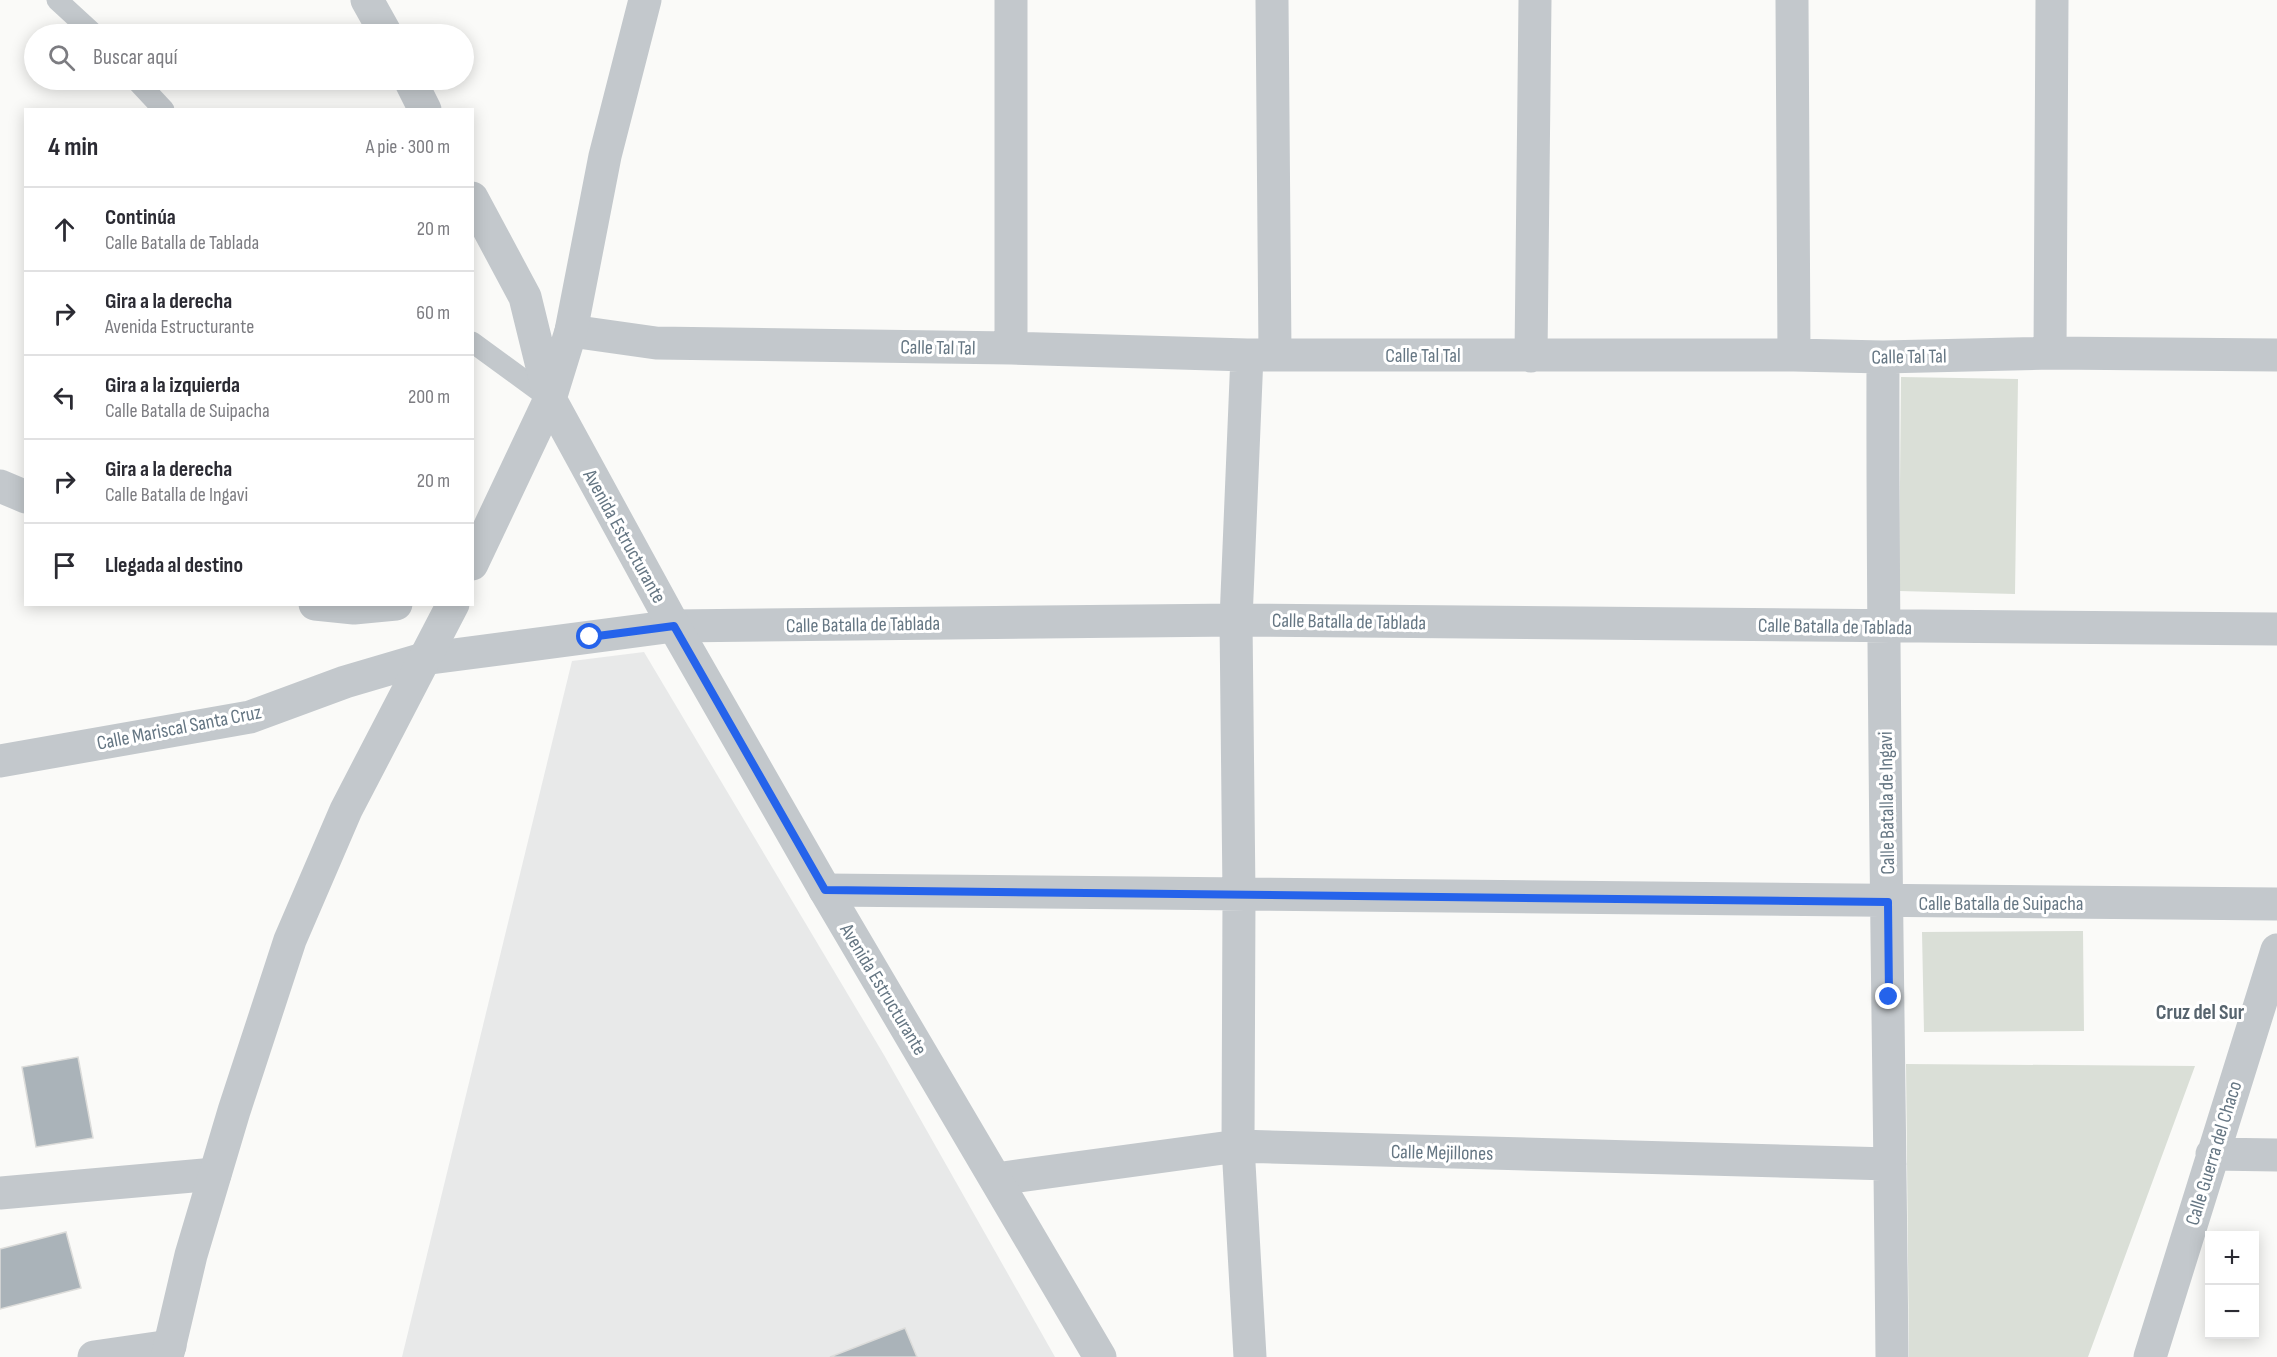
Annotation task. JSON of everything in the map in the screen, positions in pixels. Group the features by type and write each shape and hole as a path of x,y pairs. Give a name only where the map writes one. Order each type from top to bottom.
{"street":[{"path":"367,0 380,24"},
{"path":"474,560 550,399 571,331 605,156 645,0"},
{"path":"1011,0 1011,348"},
{"path":"1250,1357 1238,1146 1239,895 1236,620 1261,355 1272,0"},
{"path":"1531,356 1535,0"},
{"path":"1792,0 1794,355"},
{"path":"2050,353 2052,0"},
{"path":"415,90 424,108"},
{"name":"Avenida Estructurante","path":"474,202 525,297 550,399 674,626 825,890 1100,1357"},
{"name":"Calle Tal Tal","path":"571,331 656,343 1011,348 1261,355 1883,357 2050,353 2277,355"},
{"name":"Calle Batalla de Ingavi","path":"1883,357 1882,626 1888,902 1892,1357"},
{"path":"0,486 24,496"},
{"path":"334,606 354,608 375,606"},
{"path":"94,1357 169,1352 191,1255 290,940 346,810 452,606"},
{"name":"Calle Batalla de Tablada","path":"423,659 674,626 1236,620 2277,629"},
{"name":"Calle Mariscal Santa Cruz","path":"0,758 250,717 345,682 423,659"},
{"name":"Calle Batalla de Suipacha","path":"825,890 2277,904"},
{"name":"Calle Guerra del Chaco","path":"2150,1357 2277,950"},
{"name":"Calle Mejillones","path":"996,1179 1238,1146 1890,1164"},
{"path":"2212,1154 2277,1155"},
{"path":"0,1193 215,1174"}],"lane":[{"path":"57,0 83,24"},
{"path":"145,90 162,108"},
{"path":"474,343 550,399"}],"shaded area":[{"path":"1901,377 2018,379 2015,594 1899,591"},
{"path":"644,652 884,1055 1055,1357 402,1357 572,661"},
{"path":"2083,931 2084,1031 1924,1032 1922,932"},
{"path":"1906,1064 2195,1066 2088,1357 1909,1357"}],"building":[{"path":"78,1057 93,1138 36,1147 22,1067"},
{"path":"66,1232 81,1288 0,1309 0,1249"},
{"path":"905,1328 917,1357 830,1357"}],"district":[{"name":"Cruz del Sur","path":"2200,1012"}],"route":[{"path":"590,637 674,626 825,890 1888,902 1889,997"}]}
